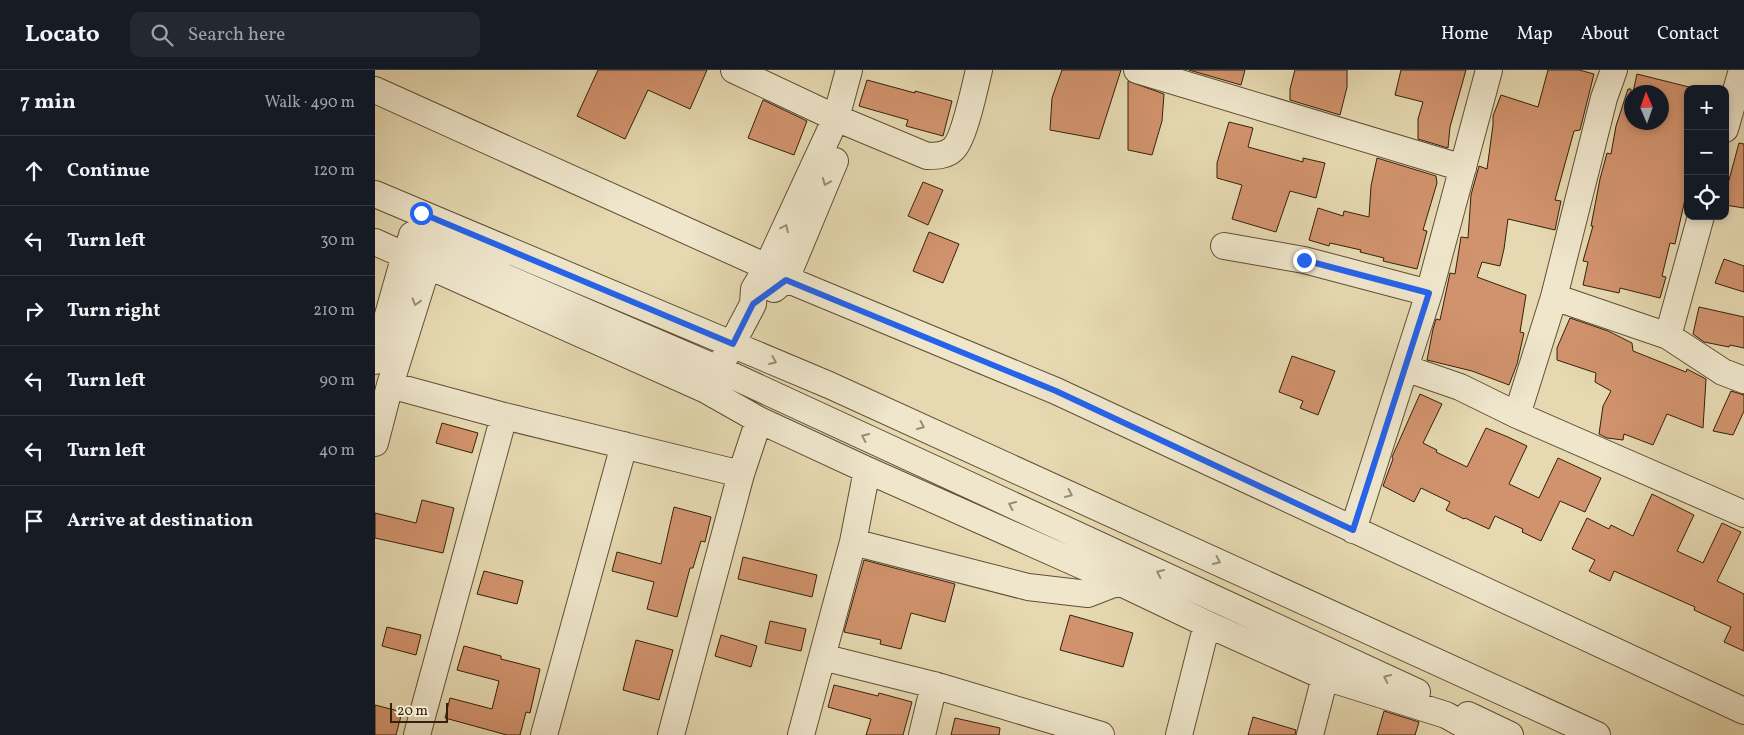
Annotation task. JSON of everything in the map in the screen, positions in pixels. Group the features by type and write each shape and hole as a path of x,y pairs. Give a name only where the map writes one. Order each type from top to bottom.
{"street":[{"path":"734,70 843,121 927,156 939,156 954,149 962,133 979,70"},
{"path":"843,121 849,70"},
{"path":"712,380 753,304 754,289 777,273 865,70"},
{"path":"1137,70 1463,168"},
{"path":"1353,530 1429,293 1489,70"},
{"path":"1729,114 1741,70"},
{"path":"1517,415 1554,297 1612,71"},
{"path":"375,90 777,273 1056,391 1744,711"},
{"path":"375,194 424,240 712,380 1510,735"},
{"path":"1668,336 1700,220"},
{"path":"375,360 424,240"},
{"path":"375,443 424,240"},
{"path":"375,242 424,240 733,344 847,393 1597,735"},
{"path":"1224,246 1304,260 1429,293"},
{"path":"1554,297 1668,336 1723,372 1744,380"},
{"path":"1405,368 1460,387 1517,415 1744,514"},
{"path":"712,380 759,420 867,470 1119,582 1325,677 1443,725 1482,735"},
{"path":"390,385 503,416 741,474"},
{"path":"417,735 503,416"},
{"path":"671,735 741,474 759,420"},
{"path":"544,735 624,445"},
{"path":"801,735 853,542 867,470"},
{"path":"853,542 1028,587 1088,594 1119,582"},
{"path":"1179,735 1207,624"},
{"path":"822,657 934,685 1057,729 1101,735"},
{"path":"1310,735 1325,677"},
{"path":"922,735 934,685"}],"building":[{"path":"598,70 707,70 690,109 648,90 625,139 577,116"},
{"path":"1062,70 1121,70 1099,139 1050,130 1052,98"},
{"path":"1189,70 1245,70 1241,85"},
{"path":"1295,70 1347,70 1347,87 1340,115 1290,100 1290,89"},
{"path":"1401,70 1466,70 1450,127 1448,148 1418,139 1418,119 1423,102 1395,95"},
{"path":"1548,70 1579,70 1594,74 1580,130 1574,131 1555,200 1561,201 1555,230 1508,219 1500,266 1482,262 1477,277 1526,295 1520,332 1524,333 1517,364 1509,385 1472,371 1427,360 1436,319 1440,320 1450,273 1455,274 1461,237 1468,238 1471,195 1479,166 1487,169 1493,116 1501,95 1538,107"},
{"path":"1637,74 1684,86 1684,204 1675,244 1670,243 1662,276 1666,277 1660,298 1620,288 1619,293 1583,285 1588,262 1583,261 1593,226 1591,226 1600,179 1607,153 1611,154 1616,126 1624,101 1624,130 1669,130 1669,85 1635,85"},
{"path":"867,80 952,101 943,136 906,126 908,120 859,106"},
{"path":"1128,81 1164,94 1162,121 1152,155 1128,150"},
{"path":"763,100 807,121 794,155 748,138"},
{"path":"1229,122 1253,128 1248,147 1303,162 1303,158 1325,163 1316,198 1290,191 1276,232 1232,219 1242,185 1217,178 1217,163"},
{"path":"1739,143 1744,144 1744,208 1729,206 1729,180"},
{"path":"1377,158 1436,176 1437,183 1423,230 1427,231 1417,269 1383,261 1384,258 1360,252 1361,250 1330,243 1329,246 1309,240 1318,208 1343,216 1344,211 1369,217 1371,186"},
{"path":"923,182 943,190 928,225 908,216"},
{"path":"929,232 959,244 943,283 913,271"},
{"path":"1724,259 1744,266 1744,292 1715,283"},
{"path":"1699,307 1744,317 1744,348 1704,342 1693,334"},
{"path":"1570,318 1608,331 1632,343 1633,351 1686,372 1687,369 1706,379 1703,428 1667,414 1653,445 1624,434 1623,440 1607,438 1599,434 1603,406 1611,391 1595,382 1596,373 1557,360 1557,348"},
{"path":"1292,356 1335,371 1318,415 1300,408 1303,401 1279,392"},
{"path":"1731,391 1744,395 1744,411 1733,435 1713,431"},
{"path":"1420,394 1442,404 1423,443 1437,450 1436,452 1467,467 1486,428 1527,446 1509,484 1539,498 1558,458 1601,478 1585,512 1560,501 1541,541 1522,532 1523,529 1495,516 1489,529 1464,519 1446,510 1450,502 1421,488 1414,502 1383,486 1393,459 1392,457"},
{"path":"442,423 478,433 472,453 436,443"},
{"path":"1652,494 1694,515 1677,551 1703,563 1722,523 1741,532 1717,581 1744,594 1744,651 1724,642 1731,627 1694,610 1695,607 1614,571 1610,581 1589,571 1595,560 1572,549 1587,518 1609,529 1611,525 1633,536"},
{"path":"422,500 454,508 443,553 375,538 375,513 416,523"},
{"path":"674,507 711,517 705,542 701,541 693,568 690,568 677,617 647,609 654,582 612,571 617,552 661,564"},
{"path":"743,557 817,575 812,597 738,579"},
{"path":"864,560 955,584 945,622 911,613 901,649 880,644 881,640 844,632"},
{"path":"484,571 523,581 517,604 477,594"},
{"path":"1070,615 1133,633 1123,667 1060,650"},
{"path":"770,621 806,629 801,651 765,643"},
{"path":"387,627 421,635 416,655 382,646"},
{"path":"721,635 757,646 751,667 715,656"},
{"path":"636,640 673,650 659,700 623,690"},
{"path":"464,646 501,656 501,659 540,669 530,713 526,712 520,735 507,735 445,718 450,698 492,709 499,681 457,670"},
{"path":"834,685 878,696 879,693 912,702 903,735 866,735 871,719 828,707"},
{"path":"375,705 402,712 396,735 375,735"},
{"path":"1384,711 1419,722 1415,735 1377,735"},
{"path":"1253,717 1296,730 1295,735 1248,735"},
{"path":"955,718 1000,728 999,735 951,735"}],"route":[{"path":"421,213 733,344 753,304 786,280 1056,391 1353,530 1429,293 1304,260"}]}
